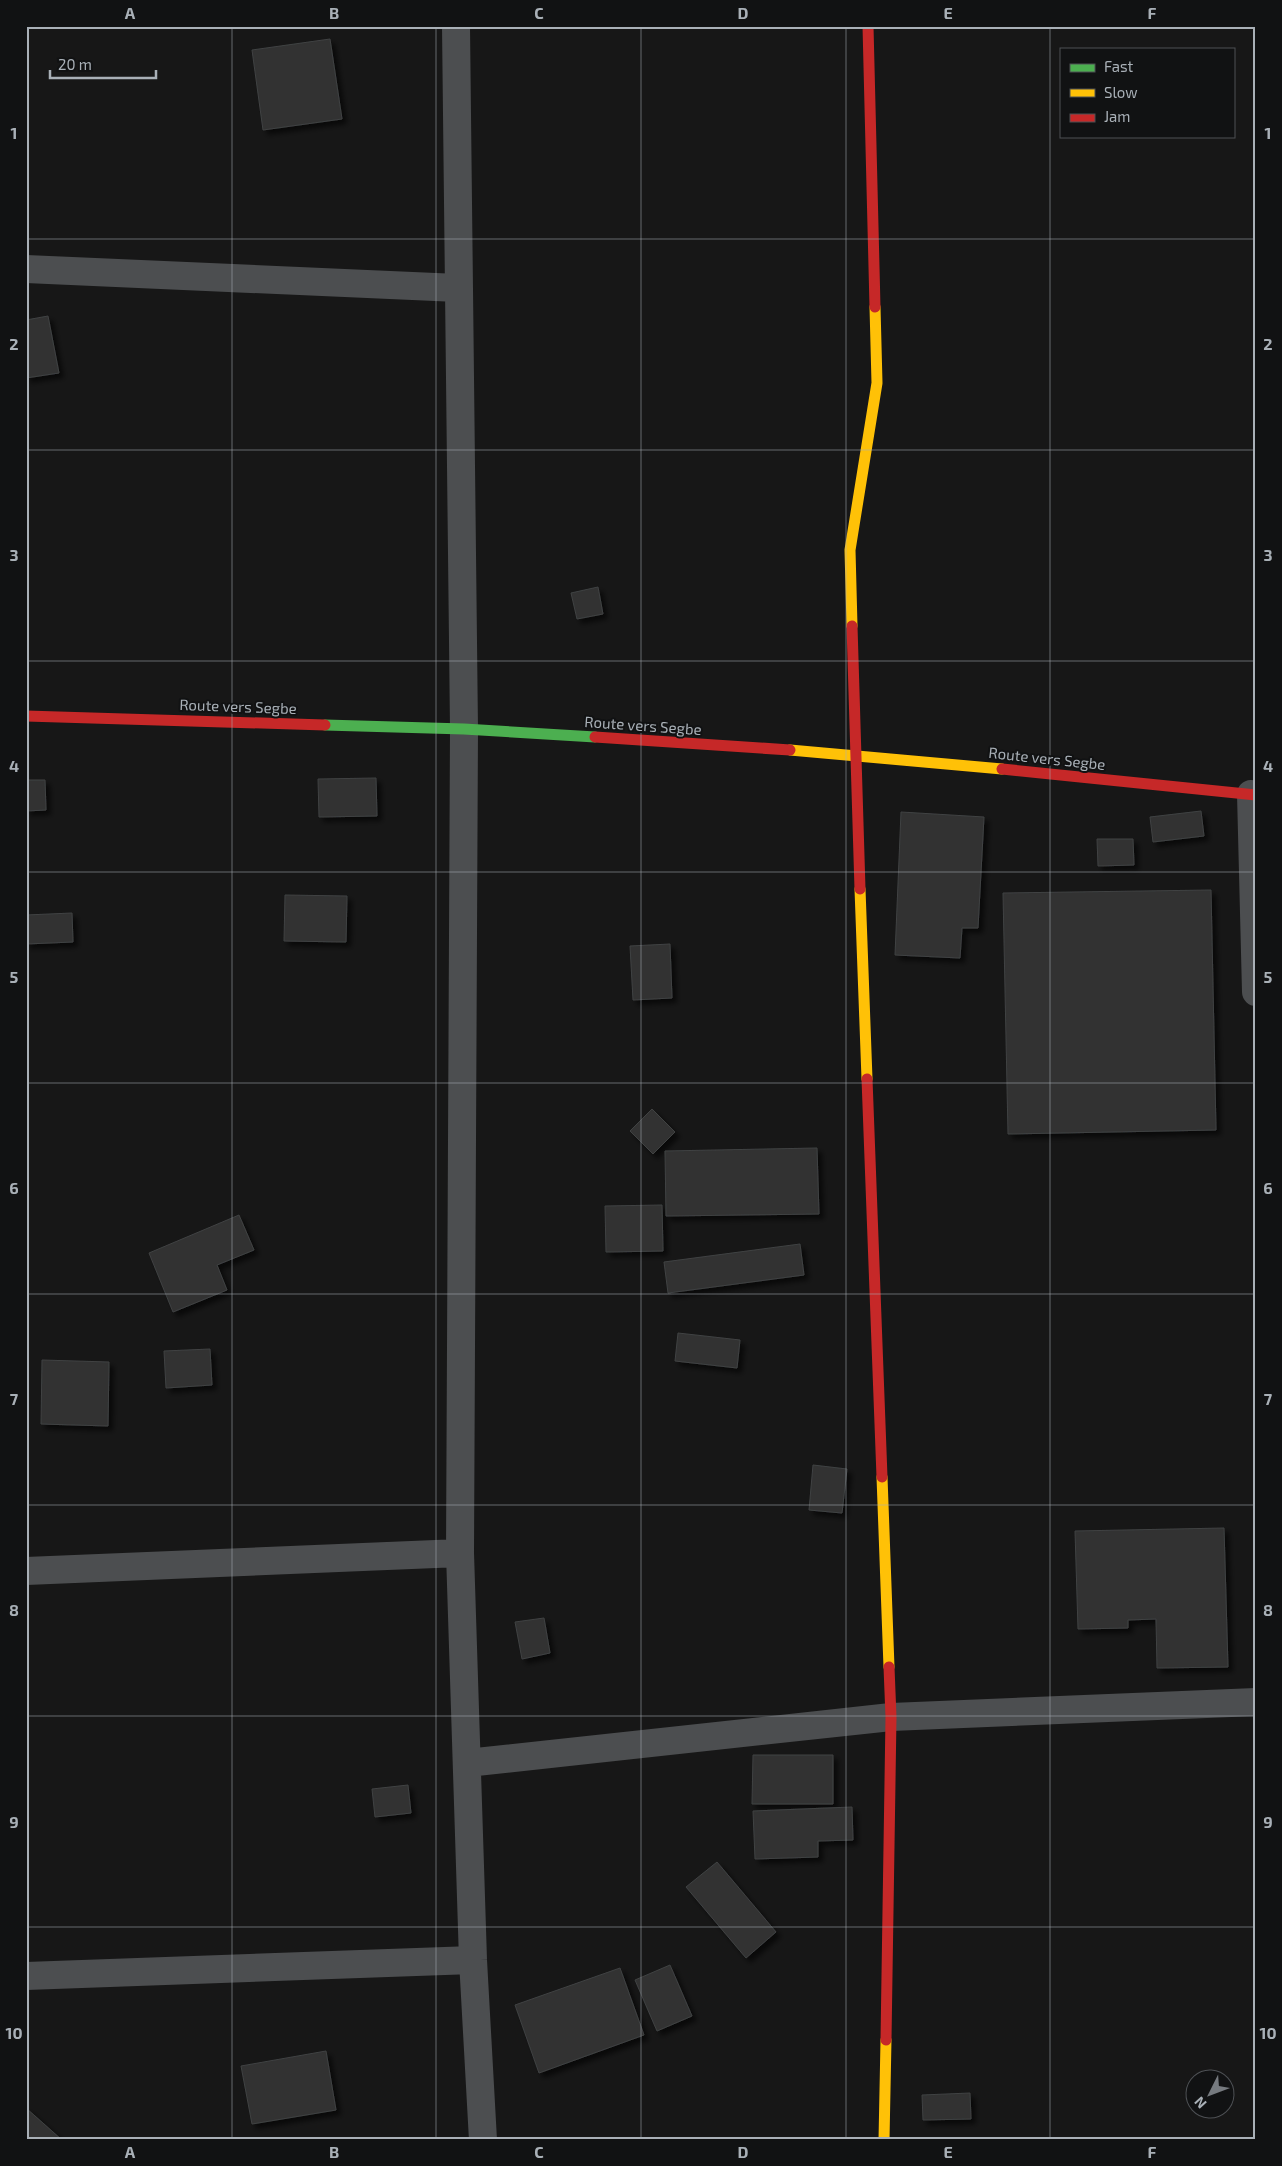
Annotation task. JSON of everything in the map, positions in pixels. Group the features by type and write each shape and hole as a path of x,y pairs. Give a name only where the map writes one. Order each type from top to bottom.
{"street":[{"path":"456,26 464,729 460,1553 473,1960 483,2140"},
{"path":"868,26 877,383 850,550 855,754 891,1717 884,2140"},
{"path":"26,270 458,288"},
{"name":"Route vers Segbe","path":"26,716 464,729 855,754 1254,794"},
{"path":"1254,794 1256,992"},
{"path":"26,1571 460,1553"},
{"path":"467,1763 891,1717 1256,1702"},
{"path":"26,1976 473,1960"}],"building":[{"path":"330,39 342,119 263,130 252,50"},
{"path":"48,316 59,373 26,378 26,320"},
{"path":"598,587 603,614 577,619 571,593"},
{"path":"376,778 377,816 319,817 318,779"},
{"path":"26,780 45,780 46,810 26,811"},
{"path":"1201,811 1204,836 1153,842 1150,817"},
{"path":"901,812 984,817 978,928 962,928 960,958 895,955"},
{"path":"1097,839 1133,839 1134,865 1098,866"},
{"path":"1211,890 1216,1130 1008,1134 1003,893"},
{"path":"285,895 347,896 346,942 284,941"},
{"path":"72,913 73,942 26,944 26,915"},
{"path":"670,944 672,998 633,1000 630,946"},
{"path":"652,1109 675,1132 653,1154 630,1131"},
{"path":"817,1148 819,1214 666,1216 665,1151"},
{"path":"662,1205 663,1251 606,1252 605,1206"},
{"path":"239,1215 254,1250 217,1265 227,1290 173,1312 149,1253"},
{"path":"800,1244 804,1275 668,1293 664,1262"},
{"path":"678,1333 740,1340 737,1368 675,1361"},
{"path":"210,1349 212,1385 166,1388 164,1351"},
{"path":"42,1360 109,1362 108,1426 41,1424"},
{"path":"813,1465 847,1469 842,1513 809,1510"},
{"path":"1224,1528 1228,1667 1157,1668 1156,1619 1128,1620 1128,1628 1078,1629 1075,1531"},
{"path":"544,1618 550,1653 522,1659 515,1622"},
{"path":"753,1755 833,1755 833,1804 752,1804"},
{"path":"408,1785 411,1813 375,1817 372,1789"},
{"path":"852,1807 853,1840 818,1841 818,1857 755,1859 753,1811"},
{"path":"717,1862 776,1932 746,1958 686,1887"},
{"path":"670,1965 692,2016 657,2031 635,1980"},
{"path":"620,1968 644,2035 539,2073 515,2005"},
{"path":"326,2051 336,2110 252,2124 241,2066"},
{"path":"970,2093 971,2119 923,2120 922,2095"},
{"path":"26,2108 62,2140 26,2140"}],"traffic: fast":[{"path":"325,725 464,729 595,737"}],"traffic: slow":[{"path":"852,626 850,550 877,383 875,307"},
{"path":"790,750 1002,769"},
{"path":"860,889 867,1079"},
{"path":"882,1477 889,1667"},
{"path":"884,2140 886,2040"}],"traffic: jam":[{"path":"868,26 875,307"},
{"path":"852,626 860,889"},
{"path":"26,716 325,725"},
{"path":"595,737 790,750"},
{"path":"1002,769 1256,795"},
{"path":"867,1079 882,1477"},
{"path":"886,2040 891,1717 889,1667"}]}
